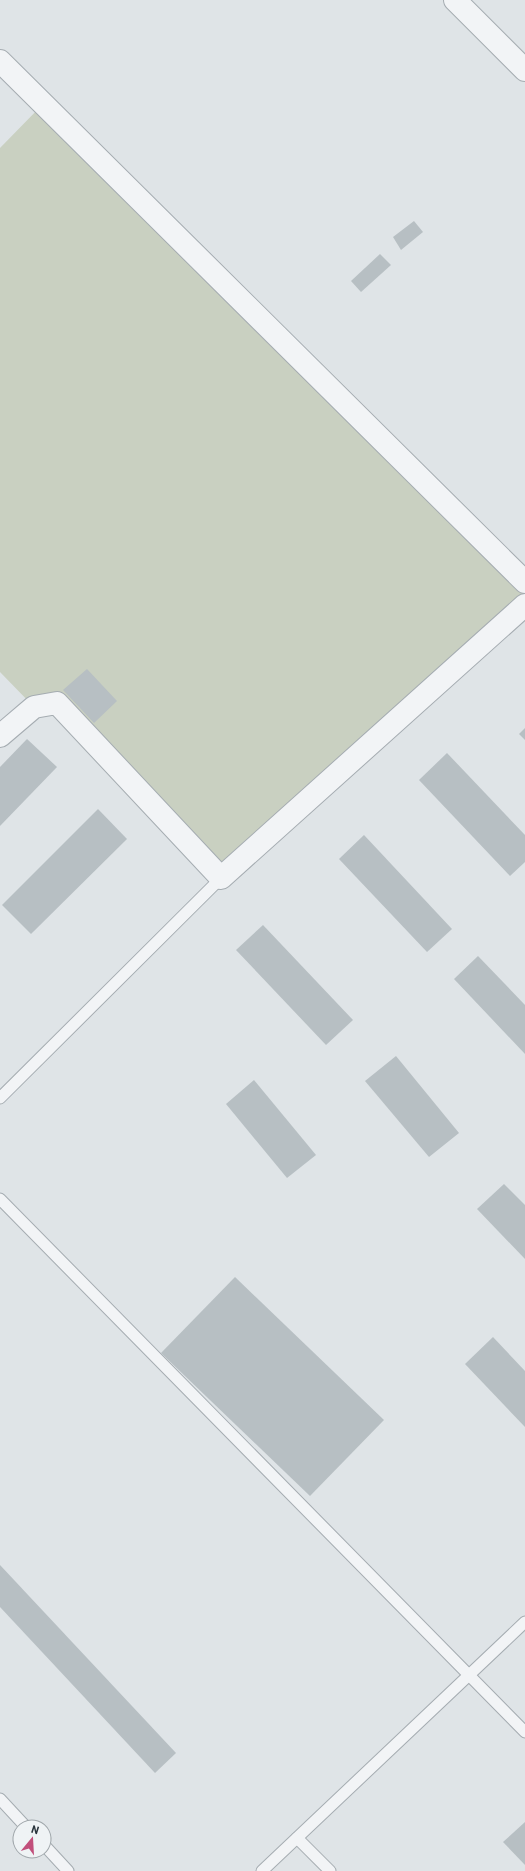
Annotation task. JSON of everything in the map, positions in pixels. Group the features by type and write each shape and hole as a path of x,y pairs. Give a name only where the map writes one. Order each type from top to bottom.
{"street":[{"path":"455,0 525,70"},
{"path":"0,61 525,582"},
{"path":"0,736 34,707 57,703 221,878 525,605"}],"lane":[{"path":"0,1098 221,878"},
{"path":"0,1200 468,1676 525,1732"},
{"path":"262,1871 525,1622"},
{"path":"0,1799 19,1819"},
{"path":"297,1838 330,1871"},
{"path":"52,1854 68,1871"}],"green space":[{"path":"43,104 525,582 525,605 221,878 58,703 34,707 0,672 0,148"}],"building":[{"path":"414,221 423,232 401,250 393,237"},
{"path":"380,254 391,265 361,292 351,281"},
{"path":"87,669 117,701 94,723 63,690"},
{"path":"525,728 525,740 519,734"},
{"path":"27,739 57,767 0,826 0,767"},
{"path":"447,753 525,835 525,862 510,876 419,780"},
{"path":"98,809 127,839 31,934 2,905"},
{"path":"364,835 452,929 427,952 339,859"},
{"path":"263,925 353,1020 326,1045 236,950"},
{"path":"478,956 525,1005 525,1054 454,979"},
{"path":"396,1056 459,1133 429,1157 365,1081"},
{"path":"254,1080 316,1155 287,1178 226,1104"},
{"path":"504,1184 525,1205 525,1259 477,1209"},
{"path":"235,1277 384,1420 310,1496 161,1353"},
{"path":"493,1337 525,1371 525,1427 465,1364"},
{"path":"0,1565 176,1753 155,1773 0,1607"},
{"path":"525,1822 525,1865 503,1842"}]}
